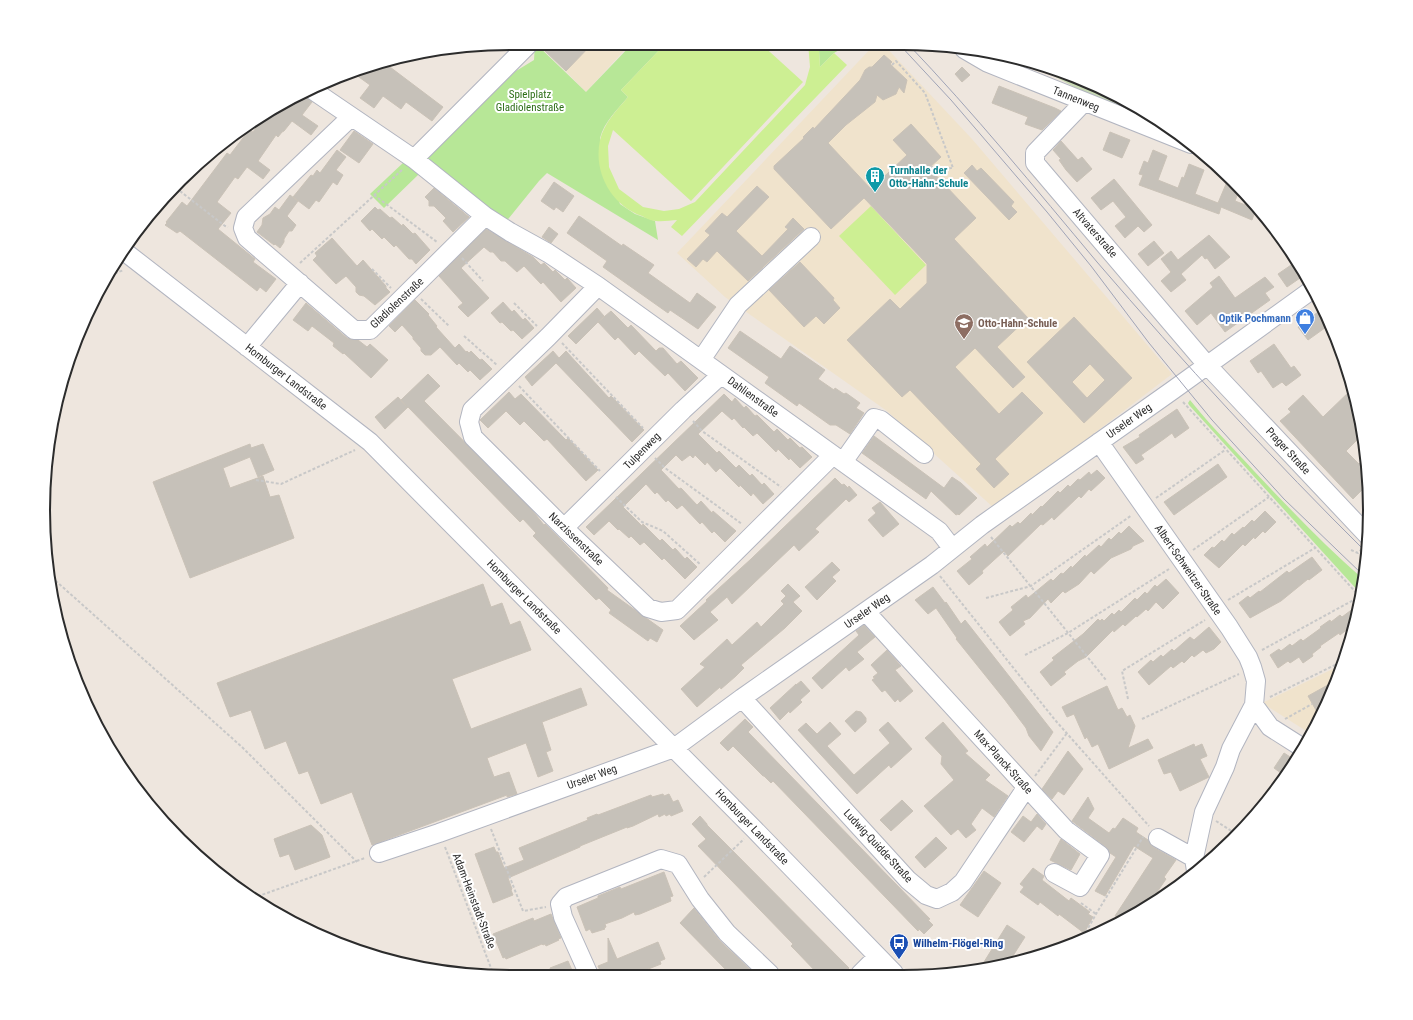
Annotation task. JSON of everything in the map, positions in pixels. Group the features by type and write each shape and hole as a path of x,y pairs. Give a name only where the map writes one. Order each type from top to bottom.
{"street":[{"path":"414,159 523,50"},
{"name":"Tannenweg","path":"976,56 988,63 1170,136"},
{"path":"316,93 414,159 485,216"},
{"name":"Altvaterstraße","path":"1084,102 1035,153 1035,164 1207,365"},
{"path":"243,228 246,217 351,117"},
{"name":"Gladiolenstraße","path":"243,228 247,238 354,330 370,330 485,216"},
{"name":"Dahlienstraße","path":"485,216 548,253 598,286 939,531 952,548"},
{"path":"701,360 738,305 811,237"},
{"name":"Homburger Landstraße","path":"128,254 370,442 754,829 891,970"},
{"path":"125,259 365,445"},
{"path":"248,347 295,278"},
{"name":"Narzissenstraße","path":"598,286 550,335 472,410 469,422 473,437 564,528 648,608 661,612 676,610 793,496 838,459 874,418 881,420 924,454"},
{"name":"Urseler Weg","path":"379,853 439,833 674,748 742,698 932,565 982,525 1173,390 1308,292"},
{"name":"Prager Straße","path":"1207,365 1362,530"},
{"name":"Tulpenweg","path":"564,528 682,410 721,375"},
{"name":"Albert-Schweitzer-Straße","path":"1099,442 1217,610 1250,662 1256,681 1254,705 1230,749 1224,767 1204,812 1195,864"},
{"name":"Max-Planck-Straße","path":"866,612 1066,830 1100,855 1080,888 1054,873"},
{"name":"Ludwig-Quidde-Straße","path":"742,698 908,880 926,895 937,899 952,892 963,882 1026,788"},
{"path":"1254,705 1270,727 1298,745"},
{"path":"1152,836 1195,864"},
{"path":"587,970 563,917 560,904 566,897 661,859 678,864 700,899 727,933 766,970"},
{"path":"864,970 877,957"}],"path":[{"path":"892,65 896,61 925,93 952,168 934,169 931,166"},
{"path":"295,278 374,195 414,159"},
{"path":"180,191 225,226 243,228"},
{"path":"374,195 452,250 483,281"},
{"path":"372,269 449,326"},
{"path":"514,303 550,335 649,443 665,468 754,533"},
{"path":"464,336 508,375 642,522 663,531 713,575"},
{"path":"1173,390 1225,450 1355,592"},
{"path":"682,410 702,431 793,496"},
{"path":"256,480 281,484 365,445"},
{"path":"986,598 1031,586 1225,450"},
{"path":"1025,655 1068,633 1182,560 1190,552 1269,497"},
{"path":"982,525 1106,680"},
{"path":"1128,698 1122,671 1315,548"},
{"path":"932,565 1067,733 1150,826 1152,836 1096,914 1086,932"},
{"path":"56,581 242,746 357,862"},
{"path":"1142,719 1250,662 1354,601"},
{"path":"1254,705 1337,664"},
{"path":"1270,727 1312,704"},
{"path":"1026,788 1067,733"},
{"path":"1204,812 1232,831"},
{"path":"486,815 523,911 560,904"},
{"path":"693,888 754,829"},
{"name":"Adam-Heinstadt-Straße","path":"439,833 491,969"},
{"path":"260,896 379,853"}],"shaded area":[{"path":"545,50 625,50 586,92"},
{"name":"Otto-Hahn-Schule","path":"869,50 889,50 972,139 1172,374 995,509 887,411 725,297 677,253"},
{"path":"1335,668 1316,713 1306,731 1262,703"}],"green space":[{"name":"Spielplatz Gladiolenstraße","path":"535,50 542,50 586,92 626,50 659,50 621,90 628,97 608,121 600,138 605,159 620,204 635,214 655,221 658,240 547,173 505,223 419,157 516,71 534,60"},
{"path":"659,50 768,50 803,82 691,201 613,130 608,146 609,167 619,189 643,207 664,211 679,209 695,202 805,85 810,67 809,50 819,50 820,67 834,53 847,65 682,236 671,227 677,220 652,220 631,211 621,204 613,196 602,175 599,164 600,140 611,117 628,97 621,90"},
{"path":"819,50 839,50 834,53 820,67"},
{"path":"1049,74 1106,97 1130,110 1089,95"},
{"path":"404,162 419,174 384,208 370,194"},
{"path":"871,206 926,265 895,295 839,236"},
{"path":"1190,400 1254,471 1334,553 1358,575 1356,589 1189,405 1188,403"}],"building":[{"path":"546,50 586,50 566,71 545,51"},
{"path":"884,55 892,62 890,64 907,80 904,93 899,87 896,94 883,100 877,95 875,102 846,125 828,143 871,189 907,155 893,140 911,124 941,157 929,168 976,218 954,239 1028,318 997,347 1025,377 1013,388 975,348 955,367 999,414 1022,392 1043,413 995,459 1009,474 994,488 976,469 981,464 910,390 902,397 847,340 890,299 900,309 927,283 927,264 864,198 831,229 774,169 774,166 804,138 803,137 813,127 814,129 860,80 865,70 872,67"},
{"path":"389,66 443,107 432,121 406,102 401,109 383,96 374,108 360,98 370,85 357,76"},
{"path":"962,67 970,75 962,82 955,74"},
{"path":"999,86 1061,111 1042,130 1025,124 1028,117 992,103"},
{"path":"306,97 312,102 302,115 318,126 311,135 292,121 278,137 276,135 258,161 270,170 263,179 247,167 238,179 235,177 217,202 231,213 218,229 255,259 253,262 276,279 266,292 260,287 257,291 180,231 177,233 165,225 182,202 187,206 227,153 230,155 246,133 250,131 253,132 257,126"},
{"path":"354,131 373,144 359,163 340,150"},
{"path":"1110,132 1130,140 1122,158 1103,150"},
{"path":"1061,141 1078,160 1082,157 1092,169 1077,182 1066,170 1059,160 1061,159 1053,150"},
{"path":"337,150 346,157 336,170 343,175 337,185 333,182 319,202 316,200 309,209 293,197 311,175 313,176 317,170 320,173"},
{"path":"1153,150 1167,156 1158,180 1178,188 1182,177 1184,178 1189,164 1204,170 1195,194 1218,203 1226,183 1237,195 1235,201 1248,206 1254,213 1252,220 1221,207 1219,214 1139,185 1143,175 1139,174 1144,161 1148,163"},
{"path":"972,165 977,171 981,168 1014,202 1011,206 1017,212 1009,220 964,173"},
{"path":"1114,179 1152,225 1144,232 1138,226 1125,238 1115,226 1126,217 1113,201 1101,210 1091,198"},
{"path":"554,182 574,196 563,212 556,207 554,210 541,201"},
{"path":"757,186 769,197 736,231 762,256 788,229 785,227 793,218 804,229 748,281 717,251 707,262 703,259 696,267 687,259 710,235 705,231 722,213 727,217"},
{"path":"434,188 469,217 453,232 443,221 446,218 434,206 429,206 429,201 425,197"},
{"path":"290,195 298,201 287,216 296,225 292,231 289,231 280,248 257,232 262,225 263,218 270,214 275,207 279,210"},
{"path":"375,207 378,210 380,209 390,218 392,217 402,226 403,224 413,234 415,233 430,250 416,264 396,245 394,247 384,237 382,239 372,229 370,231 361,221"},
{"path":"579,216 622,246 623,244 654,265 648,273 690,303 697,293 716,307 698,329 670,310 668,313 603,267 607,261 567,233"},
{"path":"549,227 558,234 551,243 542,237"},
{"path":"486,229 533,257 541,265 544,263 553,272 555,270 565,280 567,278 576,288 561,302 543,282 541,284 524,266 517,272 505,261 501,261 493,252 490,252 484,247 461,268 489,298 468,317 458,307 463,303 439,276"},
{"path":"1209,235 1230,257 1215,269 1207,258 1205,259 1202,255 1181,274 1186,280 1171,292 1161,281 1171,272 1161,259 1171,251 1178,260"},
{"path":"332,238 357,266 363,260 390,292 375,305 364,296 359,295 356,292 356,287 346,276 336,284 313,260 317,256 315,253"},
{"path":"1154,241 1164,253 1148,266 1138,254"},
{"path":"800,262 834,298 833,300 840,308 824,324 816,316 804,327 769,290"},
{"path":"1292,265 1300,278 1287,287 1278,274"},
{"path":"1219,276 1235,298 1265,277 1274,287 1265,293 1270,300 1225,332 1211,313 1197,325 1185,311 1213,287 1210,283"},
{"path":"415,300 429,314 428,315 437,326 436,327 455,348 459,344 466,352 467,351 469,353 471,351 492,369 480,380 470,370 468,372 459,363 457,365 440,347 431,355 425,355 413,337 402,325 395,332 389,326"},
{"path":"503,302 512,312 514,310 523,320 525,318 534,328 522,339 502,322 500,323 491,313"},
{"path":"306,303 347,338 358,340 367,347 370,344 388,360 371,378 344,353 343,354 333,346 334,343 312,326 308,331 293,320"},
{"path":"597,308 604,316 576,344 568,336"},
{"path":"611,311 628,328 631,325 656,351 659,348 663,348 677,364 681,361 698,378 685,391 668,373 665,376 639,351 635,355 618,337 615,340 598,322"},
{"path":"1318,312 1325,328 1308,340 1298,327"},
{"path":"1074,317 1132,378 1084,423 1027,362","holes":["1090,364 1105,380 1087,398 1072,382"]},
{"path":"740,331 781,359 790,346 825,370 818,379 834,390 835,388 844,394 846,393 860,403 856,408 864,413 850,434 836,425 830,425 799,403 797,406 765,383 769,377 728,348"},
{"path":"1274,344 1291,368 1294,366 1301,375 1286,386 1282,382 1273,388 1261,371 1258,373 1250,361"},
{"path":"553,351 559,358 566,351 609,398 611,396 644,430 632,442 556,363 532,386 525,377"},
{"path":"428,374 440,386 424,401 532,510 544,525 545,524 608,588 607,590 663,630 657,642 650,638 648,641 609,613 611,610 599,598 596,600 533,536 536,533 523,519 520,522 408,407 385,429 375,417 398,397 406,406 401,400"},
{"path":"509,392 515,399 521,394 566,440 568,438 598,470 586,481 547,439 544,441 524,421 520,425 506,411 488,428 480,420"},
{"path":"1348,393 1357,440 1346,451 1359,464 1360,463 1362,480 1362,490 1353,499 1280,421 1291,412 1288,409 1303,395 1323,417"},
{"path":"724,394 732,402 735,398 744,408 746,406 755,416 757,415 774,432 777,429 788,440 790,438 812,457 800,468 778,449 776,452 757,433 753,436 734,418 732,420 722,411 698,434 717,453 719,451 736,468 739,465 750,476 752,474 762,485 764,483 774,494 763,504 753,493 751,496 740,485 739,487 720,468 716,472 707,462 705,465 695,455 693,458 690,455 682,461 676,455 661,470 697,505 701,501 712,513 713,511 736,531 725,542 714,531 712,533 702,522 700,524 682,505 677,509 668,500 666,502 657,492 655,494 646,484 623,507 660,541 662,539 673,550 675,548 685,559 687,557 697,567 685,579 664,558 662,560 644,542 640,545 631,536 629,538 619,529 618,530 609,521 594,535 586,527"},
{"path":"1177,409 1189,428 1175,438 1172,433 1141,455 1144,459 1136,464 1123,447 1140,437 1139,435"},
{"path":"874,436 944,488 952,477 977,498 959,515 956,515 931,491 926,499 862,453"},
{"path":"250,444 251,448 263,444 274,470 258,477 250,457 223,468 230,488 263,476 270,497 279,495 294,538 190,578 153,482"},
{"path":"1218,464 1227,477 1174,515 1164,502"},
{"path":"1097,470 1105,478 1091,491 1089,489 1081,498 1079,496 1054,520 1052,517 1043,525 1041,524 1008,556 1004,551 969,585 957,571 972,559 970,557 985,544 987,547 1010,525 1012,527 1018,522 1020,524 1031,513 1032,515 1041,506 1042,507 1058,491 1060,493 1068,485 1070,487 1078,479 1080,480 1089,472 1091,475"},
{"path":"835,478 842,485 844,484 848,488 849,486 857,495 849,502 846,499 815,529 819,532 799,551 794,545 732,604 727,597 710,612 718,620 694,640 680,626"},
{"path":"880,502 899,524 883,537 868,520 876,513 872,508"},
{"path":"1265,511 1276,522 1265,533 1263,531 1245,546 1243,544 1219,568 1204,555 1222,540 1224,542 1232,533 1234,535 1252,520 1254,522"},
{"path":"1129,526 1144,541 1111,558 1094,574 1091,571 1079,584 1065,593 1063,591 1051,603 1048,599 1030,618 1023,621 1025,624 1010,636 999,622 1013,610 1011,607 1026,595 1028,598 1051,579 1053,581 1071,566 1072,568 1085,555 1086,557 1099,545 1101,547 1109,538 1111,540 1119,532 1121,534"},
{"path":"1312,557 1322,570 1309,580 1308,579 1281,601 1250,618 1239,603 1248,596 1250,598 1259,591 1260,592 1287,571 1289,573"},
{"path":"832,562 840,570 832,577 836,581 817,600 805,587"},
{"path":"1166,579 1179,593 1163,609 1156,602 1148,611 1146,609 1125,626 1123,624 1114,632 1113,630 1086,657 1078,661 1064,672 1066,674 1051,686 1040,672 1054,660 1052,658 1083,634 1098,619 1100,621 1102,619 1104,621 1112,613 1114,615 1119,610 1121,612 1135,598 1137,600 1145,592 1147,594 1155,585 1157,587"},
{"path":"483,584 491,607 502,603 510,625 520,621 531,650 452,679 471,729 581,688 587,705 542,722 551,750 546,752 553,771 538,777 526,743 487,758 494,777 509,772 517,794 507,797 507,795 372,845 352,792 321,804 308,771 299,774 286,741 265,749 251,710 230,717 217,683"},
{"path":"788,584 800,596 793,602 802,611 785,628 741,665 744,668 736,676 721,689 720,687 697,707 681,689 705,667 700,664 727,639 732,645 757,622 761,627 784,604 781,601 786,596 781,591"},
{"path":"933,587 945,603 946,602 961,624 965,620 1053,732 1041,751 1005,700 956,639 957,638 936,608 928,614 915,600"},
{"path":"1352,610 1347,630 1340,635 1339,633 1320,646 1321,647 1312,654 1313,656 1303,663 1299,657 1290,663 1288,661 1278,668 1270,655 1279,649 1281,651 1290,644 1292,646 1301,639 1303,641 1330,620 1331,622 1340,615 1342,617"},
{"path":"864,625 875,637 857,652 864,659 849,671 846,667 822,689 812,678 859,635 856,631"},
{"path":"1209,627 1221,642 1214,649 1206,653 1203,650 1194,657 1192,655 1184,663 1182,661 1173,668 1171,666 1149,685 1138,672 1151,660 1153,662 1161,655 1163,657 1172,649 1174,651 1190,637 1194,640"},
{"path":"887,650 901,666 895,670 913,691 900,702 898,699 895,702 885,690 882,692 872,680 878,673 871,665"},
{"path":"801,681 810,691 800,700 802,702 790,713 789,711 780,720 770,708"},
{"path":"1329,685 1317,711 1308,696"},
{"path":"1107,686 1118,710 1122,708 1127,717 1130,715 1135,726 1128,748 1148,739 1153,748 1109,769 1098,744 1092,747 1087,737 1085,739 1074,714 1067,717 1062,707"},
{"path":"856,711 861,712 866,718 866,722 855,732 845,721"},
{"path":"745,719 753,727 748,732 930,919 928,920 933,925 924,934 919,929 918,931 773,781 771,783 763,776 733,746 728,751 720,743"},
{"path":"830,722 841,734 827,746 854,775 890,743 879,730 888,722 912,749 891,768 889,765 857,794 798,730 806,723 817,734"},
{"path":"943,722 968,751 965,753 990,775 985,780 1008,796 994,817 982,808 971,824 976,830 966,838 958,829 951,835 924,806 954,780 941,764 942,756 925,738"},
{"path":"1194,744 1195,747 1202,744 1207,756 1200,759 1209,777 1180,791 1171,772 1164,774 1158,760"},
{"path":"1068,751 1083,769 1064,795 1058,791 1052,799 1042,789"},
{"path":"1284,753 1290,757 1280,773 1274,768"},
{"path":"663,794 664,796 669,794 673,802 678,800 683,811 671,816 670,814 666,816 665,814 659,817 658,814 633,826 580,846 508,878 513,895 493,903 475,854 494,847 496,852 498,852 504,868 524,860 519,848 588,820 587,818 597,814 598,815 651,795 652,797"},
{"path":"1088,797 1094,809 1088,818 1109,833 1113,828 1115,829 1123,818 1138,828 1136,832 1148,840 1153,847 1176,860 1164,877 1166,879 1156,894 1117,917 1115,916 1153,858 1134,846 1105,896 1095,891 1116,857 1110,853 1106,847 1072,821"},
{"path":"902,800 913,811 891,831 880,820"},
{"path":"1037,814 1046,824 1042,830 1037,826 1024,842 1011,832 1023,816 1031,822"},
{"path":"700,816 707,825 849,968 847,970 814,970 791,946 793,944 698,846 706,839 692,824"},
{"path":"311,825 322,835 330,857 295,870 289,854 280,857 274,839"},
{"path":"936,837 947,848 925,868 915,857"},
{"path":"1061,839 1080,854 1071,870 1050,860"},
{"path":"1033,868 1044,876 1042,880 1069,901 1071,898 1090,912 1088,914 1093,917 1084,933 1059,914 1058,916 1040,902 1038,905 1020,892 1024,887 1020,884"},
{"path":"984,871 1001,883 978,917 960,905"},
{"path":"664,872 673,896 670,897 671,901 640,914 635,915 634,912 605,924 605,929 592,933 590,929 586,931 577,907 620,887 621,889"},
{"path":"694,908 720,941 751,970 726,970 680,923"},
{"path":"551,914 561,938 558,939 559,940 546,946 545,944 542,944 506,959 505,957 503,958 493,934 533,918 534,921"},
{"path":"1007,925 1025,937 1013,956 984,963"},
{"path":"608,938 617,959 658,942 665,959 660,961 661,964 646,970 600,970 598,966 608,962"},
{"path":"568,961 572,970 551,970 550,968"}],"tram line":[{"path":"905,50 951,100 1047,212 1091,266 1149,343 1212,420 1284,499 1359,571"},
{"path":"914,50 980,124 1162,337 1297,482 1361,547"}],"place":[{"name":"Turnhalle der Otto-Hahn-Schule","path":"875,193"},
{"name":"Optik Pochmann","path":"1305,335"},
{"name":"Otto-Hahn-Schule","path":"964,340"},
{"name":"Wilhelm-Flögel-Ring","path":"899,960"}]}
